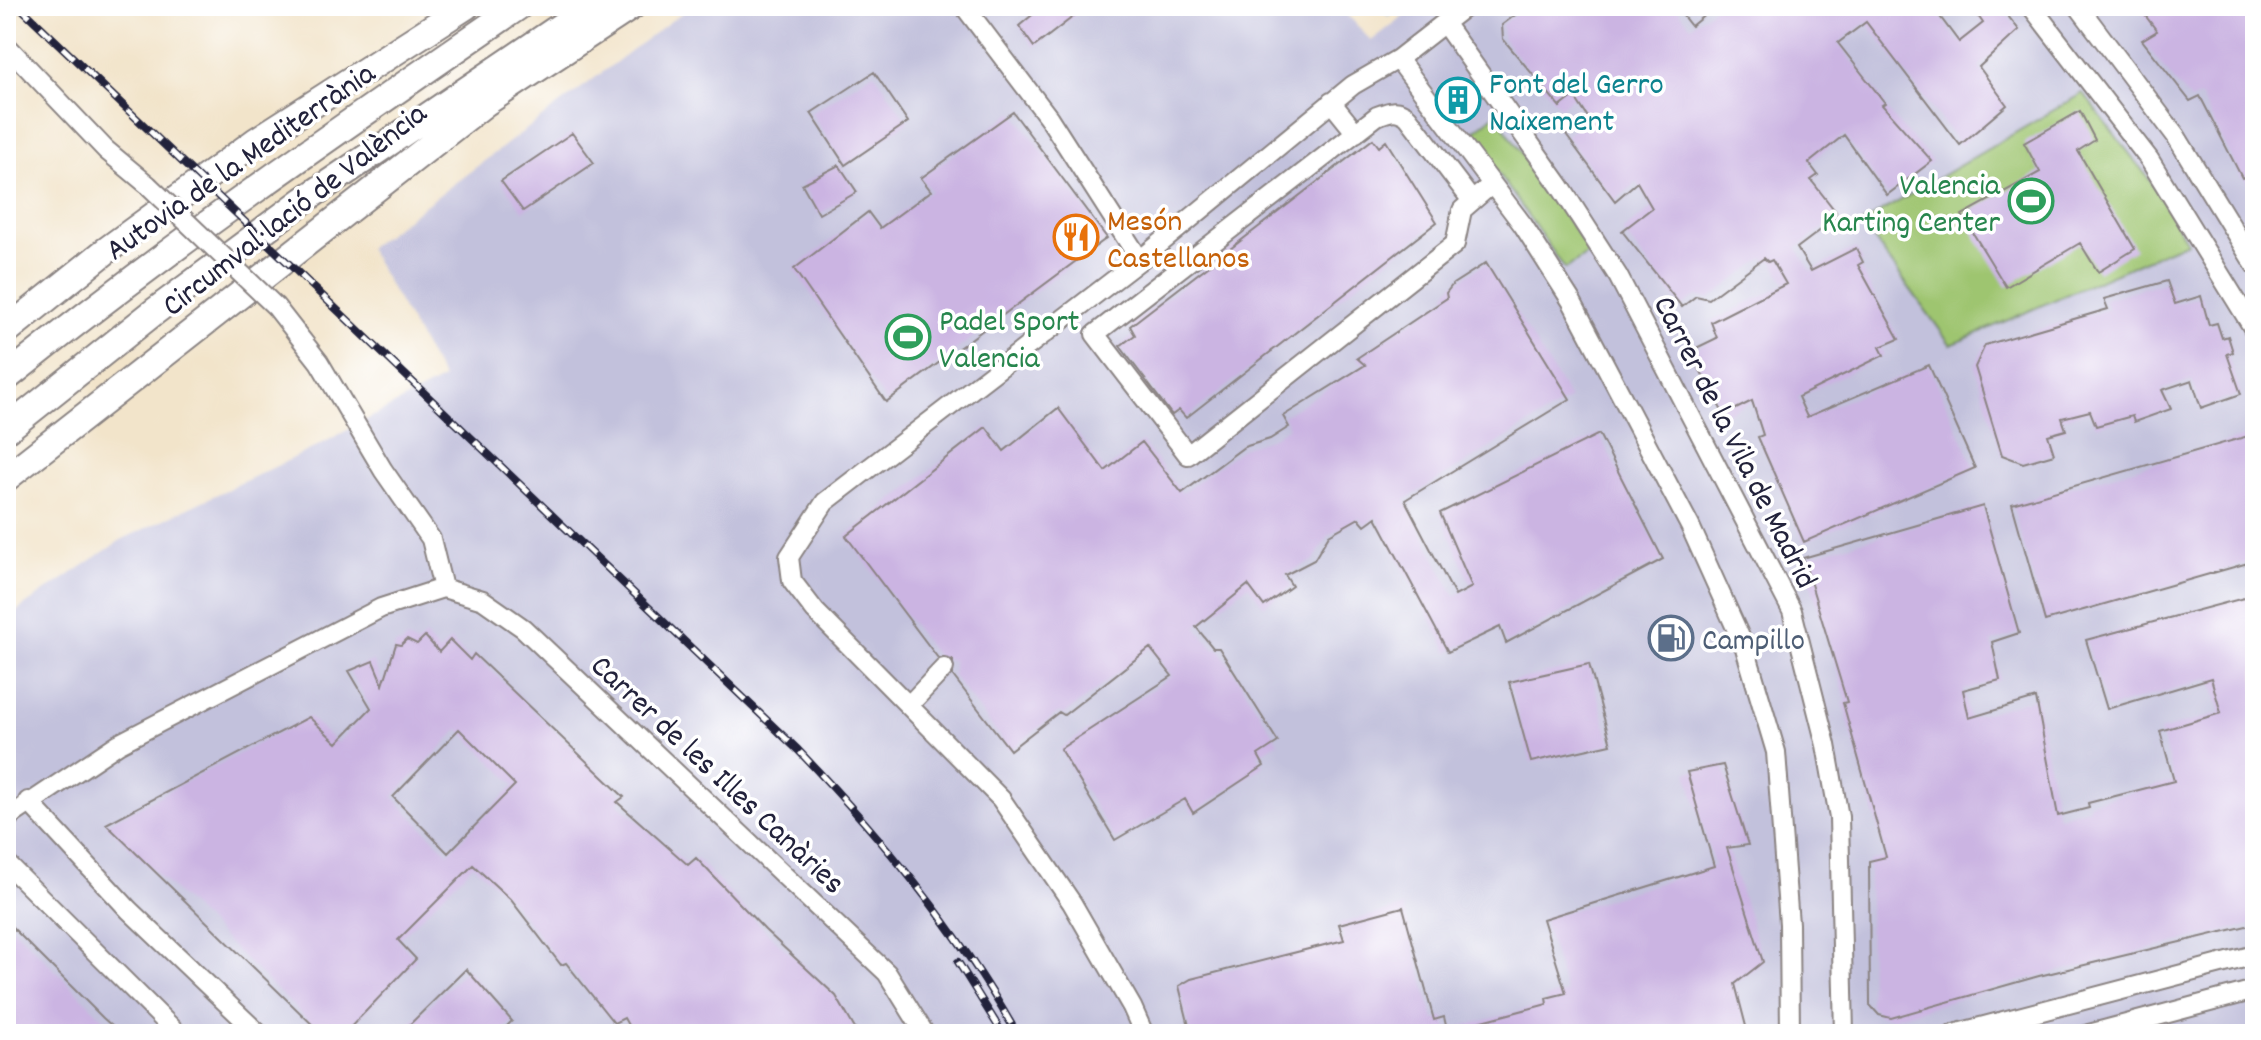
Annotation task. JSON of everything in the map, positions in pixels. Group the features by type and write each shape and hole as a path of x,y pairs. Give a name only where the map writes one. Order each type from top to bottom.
{"highway":[{"path":"6,331 107,250 256,141 466,6"},
{"name":"Autovia de la Mediterrània","path":"6,378 129,279 279,170 519,6"},
{"path":"6,430 154,312 304,200 591,6"},
{"name":"Circumval·lació de València","path":"6,478 485,103 632,6"}],"street":[{"path":"964,6 1049,118 1140,260"},
{"path":"1144,1034 1132,1007 1072,903 1001,799 815,611 792,581 789,557 825,502 1140,260 1331,102 1398,59 1466,6"},
{"path":"2031,6 2149,159 2255,331"},
{"path":"2078,6 2176,136 2255,265"},
{"name":"Carrer de la Vila de Madrid","path":"1444,23 1618,276 1792,611 1826,745 1839,817 1844,1034"},
{"path":"6,45 106,150 148,185 276,307 319,362 383,470 431,539 443,588 367,615 118,744 28,801 6,819"},
{"path":"1398,59 1492,184 1572,302 1690,526 1745,648 1777,765 1789,924 1790,1034"},
{"path":"1331,102 1356,133"},
{"path":"1472,201 1401,111 1391,111 1377,116 1095,334 1188,455 1455,244 1462,210 1492,184"},
{"name":"Carrer de les Illes Canàries","path":"443,588 483,600 523,628 887,973 925,1034"},
{"path":"910,704 944,668"},
{"path":"28,801 129,910 259,1034"},
{"path":"6,863 178,1034"},
{"path":"1954,1034 2255,955"},
{"path":"2089,1034 2255,990"}],"shaded area":[{"path":"691,6 1340,6 1371,41 1417,6 2255,6 2255,1034 6,1034 6,618 121,540 310,450 443,379 368,248"}],"green space":[{"name":"Valencia Karting Center","path":"2083,93 2149,179 2187,242 1951,345 1862,223"},
{"path":"1495,114 1590,253 1565,269 1471,134"}],"building":[{"path":"1043,6 1087,6 1034,47 1019,26"},
{"path":"1527,6 1675,6 1691,26 1716,6 1932,6 1959,42 1983,23 1971,6 2000,6 2019,30 1979,67 2007,105 1960,145 1866,22 1838,43 1885,103 1882,105 1932,161 1887,195 1844,135 1809,163 1818,175 1811,180 1836,212 1834,220 1797,248 1811,271 1856,248 1863,262 1858,265 1899,339 1880,347 1884,355 1798,397 1807,417 1929,365 1975,468 1804,542 1758,437 1763,435 1752,401 1724,415 1690,351 1717,338 1711,322 1786,284 1772,260 1768,262 1764,258 1709,299 1696,296 1682,307 1622,231 1652,208 1637,182 1615,201 1566,135 1589,119 1574,96 1560,107 1503,39 1502,25"},
{"path":"2138,6 2255,6 2255,196 2242,178 2200,96 2190,101 2142,40 2157,31"},
{"path":"874,72 908,122 845,165 811,113"},
{"name":"Font del Gerro Naixement","path":"1459,85 1473,100 1457,115 1444,100"},
{"path":"2080,111 2095,140 2078,151 2135,249 2098,272 2080,243 2006,287 1962,215 2040,172 2024,143"},
{"path":"1013,112 1107,238 886,402 794,269 868,212 880,228 931,191 921,178"},
{"path":"572,133 594,163 523,211 501,181"},
{"path":"1373,139 1379,147 1386,141 1437,222 1186,418 1179,410 1172,415 1120,346 1135,335 1130,326"},
{"path":"839,165 857,192 819,214 802,184"},
{"path":"1486,263 1570,399 1405,500 1455,596 1472,587 1440,513 1599,434 1663,559 1506,643 1500,627 1448,652 1376,517 1365,525 1359,518 1329,535 1314,560 1285,575 1292,586 1264,606 1248,585 1196,627 1213,648 1219,648 1278,742 1258,755 1264,766 1193,813 1185,799 1115,840 1060,749 1172,676 1150,648 1064,715 1059,712 1010,750 953,676 953,660 938,658 846,536 986,427 1004,451 1058,408 1105,471 1142,442 1182,493 1244,447 1270,439 1289,427 1283,416 1365,365 1357,358 1447,298 1446,293 1453,284"},
{"path":"2167,281 2175,304 2201,296 2209,325 2217,323 2222,338 2228,336 2233,352 2227,354 2241,394 2201,408 2192,380 2162,390 2171,409 2134,422 2132,416 2096,426 2090,411 2062,418 2066,430 2048,435 2054,454 2023,463 2002,455 1975,367 1985,345 2108,309 2104,299"},
{"path":"2255,434 2255,561 2045,621 2012,504"},
{"path":"1983,506 2019,633 1992,642 2000,680 1963,690 1969,718 2036,698 2058,816 2089,808 2088,803 2174,781 2160,731 2221,713 2211,678 2107,709 2086,640 2255,595 2255,924 2039,976 1891,1018 1879,1015 1870,1005 1869,861 1886,857 1843,703 1847,702 1803,558"},
{"path":"425,636 439,652 450,640 470,660 474,654 624,797 617,802 688,865 696,858 765,930 836,996 858,1034 633,1034 624,1018 614,1023 566,963 561,965 511,900 473,865 398,940 416,959 344,1034 322,1034 106,824 309,717 337,743 371,708 349,671 373,661 383,685 396,644 401,645 407,639 417,644","holes":["459,729 515,785 448,853 393,797"]},
{"path":"1589,664 1611,744 1531,762 1509,682"},
{"path":"1723,765 1748,845 1727,848 1763,962 1735,984 1748,1034 1453,1034 1452,1029 1547,1004 1546,998 1566,993 1543,919 1714,866 1687,772"},
{"path":"1403,907 1434,1020 1444,1017 1448,1034 1191,1034 1179,986 1191,979 1344,940 1339,924"},
{"path":"6,921 103,1018 121,1034 6,1034"},
{"path":"466,969 512,1021 499,1034 400,1034"}],"waterway":[{"path":"1383,6 1389,13"}],"railway":[{"path":"19,6 798,750 859,816 944,921 1017,1034"},
{"path":"958,962 1003,1034"}],"place":[{"name":"Font del Gerro Naixement","path":"1458,100"},
{"name":"Valencia Karting Center","path":"2031,201"},
{"name":"Mesón Castellanos","path":"1076,237"},
{"name":"Padel Sport Valencia","path":"908,337"},
{"name":"Campillo","path":"1671,638"}]}
